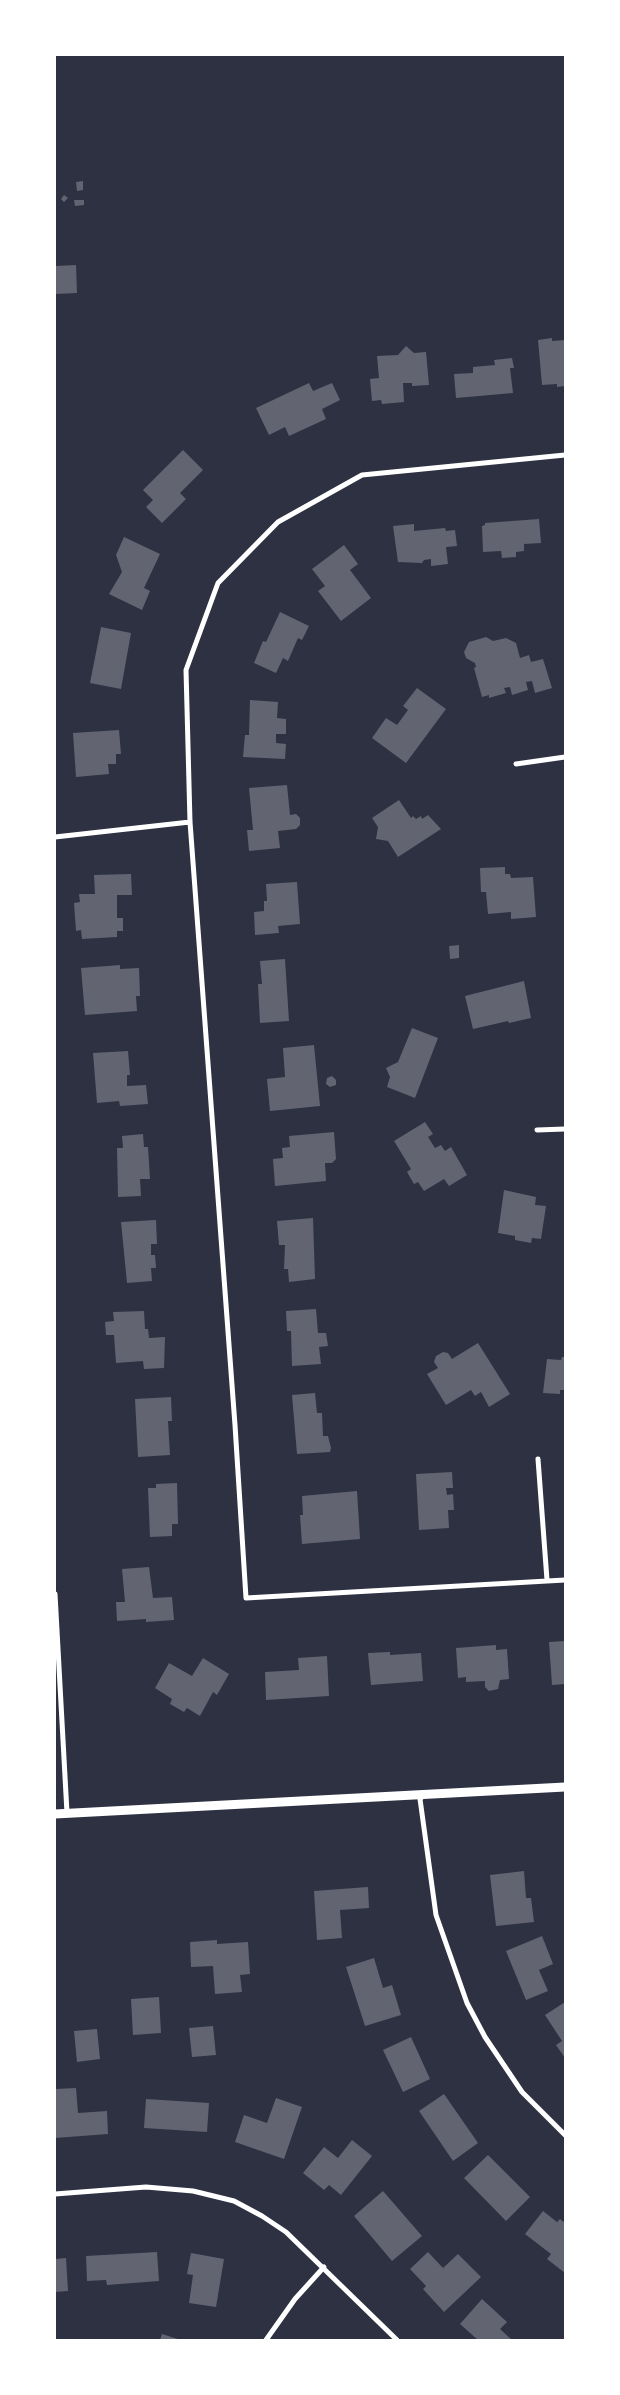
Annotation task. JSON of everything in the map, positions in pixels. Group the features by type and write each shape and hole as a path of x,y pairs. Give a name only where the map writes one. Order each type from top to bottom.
{"street":[{"path":"565,455 362,475 278,522 218,583 186,670 190,822 236,1425 246,1598 565,1580"},
{"path":"516,764 565,757"},
{"path":"55,837 190,822"},
{"path":"537,1130 565,1129"},
{"path":"538,1459 547,1580"},
{"path":"55,1594 67,1813"},
{"path":"55,1814 422,1797 565,1787"},
{"path":"422,1797 436,1915 467,2003 485,2038 522,2092 565,2134"},
{"path":"55,2194 146,2187 193,2191 234,2201 286,2232 397,2340"},
{"path":"266,2340 295,2299 324,2268"}],"building":[{"path":"83,181 83,190 77,191 76,182"},
{"path":"64,195 68,198 64,202 61,199"},
{"path":"74,200 84,200 84,205 75,206"},
{"path":"76,265 77,293 55,294 55,266"},
{"path":"552,338 552,341 565,340 565,386 557,387 557,384 542,385 538,340"},
{"path":"406,346 414,353 426,352 429,385 412,386 412,383 403,383 404,402 382,404 381,400 372,401 370,379 379,378 377,356 398,355"},
{"path":"512,358 514,368 510,368 513,393 456,398 454,374 473,373 473,367 495,365 494,360"},
{"path":"309,383 313,391 332,383 340,400 322,409 326,419 289,436 285,427 269,435 256,408"},
{"path":"183,450 203,470 180,493 186,499 162,523 146,507 153,500 143,490"},
{"path":"539,519 541,543 524,544 524,551 516,552 516,557 502,558 501,551 483,552 482,526 485,523"},
{"path":"414,524 414,531 445,528 446,531 455,530 457,546 446,547 448,564 431,566 431,559 424,560 422,563 398,562 393,526"},
{"path":"124,537 160,554 144,588 150,591 142,610 109,594 122,572 116,555"},
{"path":"344,545 358,564 350,570 371,598 341,621 318,591 325,586 312,569"},
{"path":"280,612 309,626 302,640 298,638 288,661 283,658 276,673 254,663 263,641 266,642"},
{"path":"101,627 131,633 121,689 90,683"},
{"path":"486,637 493,641 506,638 516,643 520,658 529,655 531,662 543,659 552,688 535,693 532,681 526,682 528,690 512,695 510,687 504,688 506,693 489,698 489,695 482,697 474,668 476,667 475,663 466,658 464,652 469,642"},
{"path":"417,688 446,709 406,763 372,738 386,718 397,725 408,710 403,706"},
{"path":"250,700 278,702 277,718 286,719 286,734 276,734 276,743 286,744 285,759 243,757 245,735 249,735"},
{"path":"119,730 121,754 116,754 116,764 108,764 109,774 76,777 73,733"},
{"path":"287,785 290,815 296,814 300,818 300,825 296,829 278,831 280,848 249,851 247,830 253,830 249,788"},
{"path":"399,800 411,818 413,816 416,819 421,816 422,819 428,815 441,829 398,857 388,841 376,839 378,827 372,818"},
{"path":"505,867 505,874 510,874 511,878 533,877 536,917 511,919 511,912 488,914 486,892 481,892 480,868"},
{"path":"131,874 132,895 117,895 117,918 123,918 123,931 117,931 117,937 82,939 81,930 76,931 74,903 80,902 79,894 95,894 94,875"},
{"path":"297,882 300,924 278,926 279,933 255,935 254,912 264,911 264,901 267,901 266,884"},
{"path":"459,945 459,958 450,959 449,946"},
{"path":"285,959 289,1021 260,1023 258,984 262,984 260,961"},
{"path":"120,965 120,969 139,968 140,996 136,996 137,1011 85,1015 81,968"},
{"path":"524,981 531,1018 473,1029 465,996"},
{"path":"412,1028 438,1038 415,1098 387,1087 390,1077 386,1068 398,1062"},
{"path":"314,1045 320,1106 270,1111 267,1079 285,1077 283,1048"},
{"path":"128,1051 130,1075 127,1075 127,1086 146,1085 148,1104 120,1106 119,1101 97,1103 93,1053"},
{"path":"332,1076 336,1080 336,1085 330,1087 326,1084 327,1078"},
{"path":"425,1122 433,1134 428,1137 435,1148 441,1145 445,1151 451,1147 467,1175 449,1186 444,1179 424,1191 418,1182 414,1184 407,1172 411,1169 394,1141"},
{"path":"334,1132 336,1159 332,1163 325,1163 326,1181 275,1186 273,1159 283,1158 282,1148 290,1147 289,1136"},
{"path":"143,1134 144,1147 148,1147 150,1179 140,1179 141,1196 118,1197 117,1148 123,1148 122,1136"},
{"path":"504,1190 536,1197 535,1205 546,1206 541,1239 532,1238 531,1243 515,1240 515,1236 498,1233"},
{"path":"313,1218 315,1279 289,1282 288,1269 284,1269 285,1245 279,1245 277,1221"},
{"path":"156,1220 157,1244 151,1244 151,1255 155,1255 156,1268 151,1268 152,1281 127,1283 121,1222"},
{"path":"316,1309 318,1333 326,1333 328,1346 319,1347 321,1364 292,1366 291,1331 287,1331 286,1311"},
{"path":"144,1311 145,1329 148,1329 149,1338 165,1337 164,1368 144,1369 143,1361 116,1363 114,1335 106,1335 105,1322 114,1321 113,1312"},
{"path":"478,1343 510,1394 489,1407 481,1392 475,1396 471,1390 446,1405 427,1374 438,1368 434,1362 436,1356 443,1352 448,1353 452,1359"},
{"path":"562,1357 565,1357 565,1390 560,1390 560,1394 543,1393 547,1359 561,1360"},
{"path":"315,1393 317,1413 322,1413 323,1436 328,1436 330,1452 297,1454 292,1395"},
{"path":"171,1397 172,1421 168,1421 170,1455 138,1457 135,1399"},
{"path":"452,1472 453,1488 446,1488 447,1495 453,1494 454,1510 448,1510 449,1528 419,1530 416,1474"},
{"path":"177,1483 178,1524 172,1524 172,1536 150,1537 148,1488 156,1488 156,1484"},
{"path":"357,1491 360,1539 302,1544 300,1515 303,1515 302,1496"},
{"path":"149,1567 153,1598 172,1597 174,1620 146,1622 146,1619 117,1621 116,1602 125,1602 122,1569"},
{"path":"565,1641 565,1684 552,1685 549,1642"},
{"path":"496,1645 496,1650 507,1649 509,1679 500,1680 498,1689 489,1691 485,1687 485,1681 466,1682 466,1677 458,1678 456,1648"},
{"path":"390,1652 390,1655 421,1653 423,1681 371,1685 368,1653"},
{"path":"327,1656 329,1696 266,1700 265,1672 299,1670 298,1658"},
{"path":"203,1658 229,1674 217,1695 213,1692 200,1716 187,1708 184,1712 170,1704 172,1699 155,1688 169,1663 192,1676"},
{"path":"524,1871 526,1898 531,1898 534,1922 496,1926 490,1875"},
{"path":"368,1887 369,1908 340,1910 342,1938 317,1940 314,1891"},
{"path":"542,1936 553,1964 539,1970 548,1991 526,2000 506,1951"},
{"path":"217,1940 217,1944 248,1942 250,1974 240,1975 242,1992 215,1994 213,1966 191,1967 190,1942"},
{"path":"374,1958 383,1988 392,1985 401,2015 365,2026 346,1967"},
{"path":"159,1997 161,2033 133,2035 131,1999"},
{"path":"565,2002 565,2058 556,2045 562,2041 545,2015"},
{"path":"213,2026 216,2055 192,2057 189,2028"},
{"path":"97,2029 100,2059 77,2062 74,2031"},
{"path":"411,2037 430,2079 403,2092 383,2050"},
{"path":"76,2088 78,2113 107,2111 108,2134 55,2138 55,2089"},
{"path":"444,2094 478,2143 453,2161 419,2111"},
{"path":"276,2098 302,2107 284,2159 235,2142 244,2115 267,2123"},
{"path":"146,2099 209,2103 207,2132 144,2128"},
{"path":"352,2140 372,2156 341,2195 329,2185 324,2190 303,2173 324,2147 338,2158"},
{"path":"488,2155 530,2197 506,2221 464,2178"},
{"path":"383,2191 422,2236 392,2261 354,2216"},
{"path":"543,2211 557,2222 560,2219 565,2223 565,2273 547,2259 551,2254 525,2234"},
{"path":"157,2252 159,2281 107,2285 106,2280 87,2281 86,2256"},
{"path":"428,2252 443,2268 458,2254 481,2277 444,2312 423,2289 426,2286 410,2269"},
{"path":"191,2253 224,2259 216,2307 189,2303 193,2275 187,2274"},
{"path":"66,2258 68,2291 55,2292 55,2259"},
{"path":"482,2299 507,2322 500,2329 512,2340 478,2340 460,2324"},
{"path":"162,2334 181,2340 160,2340"}]}
